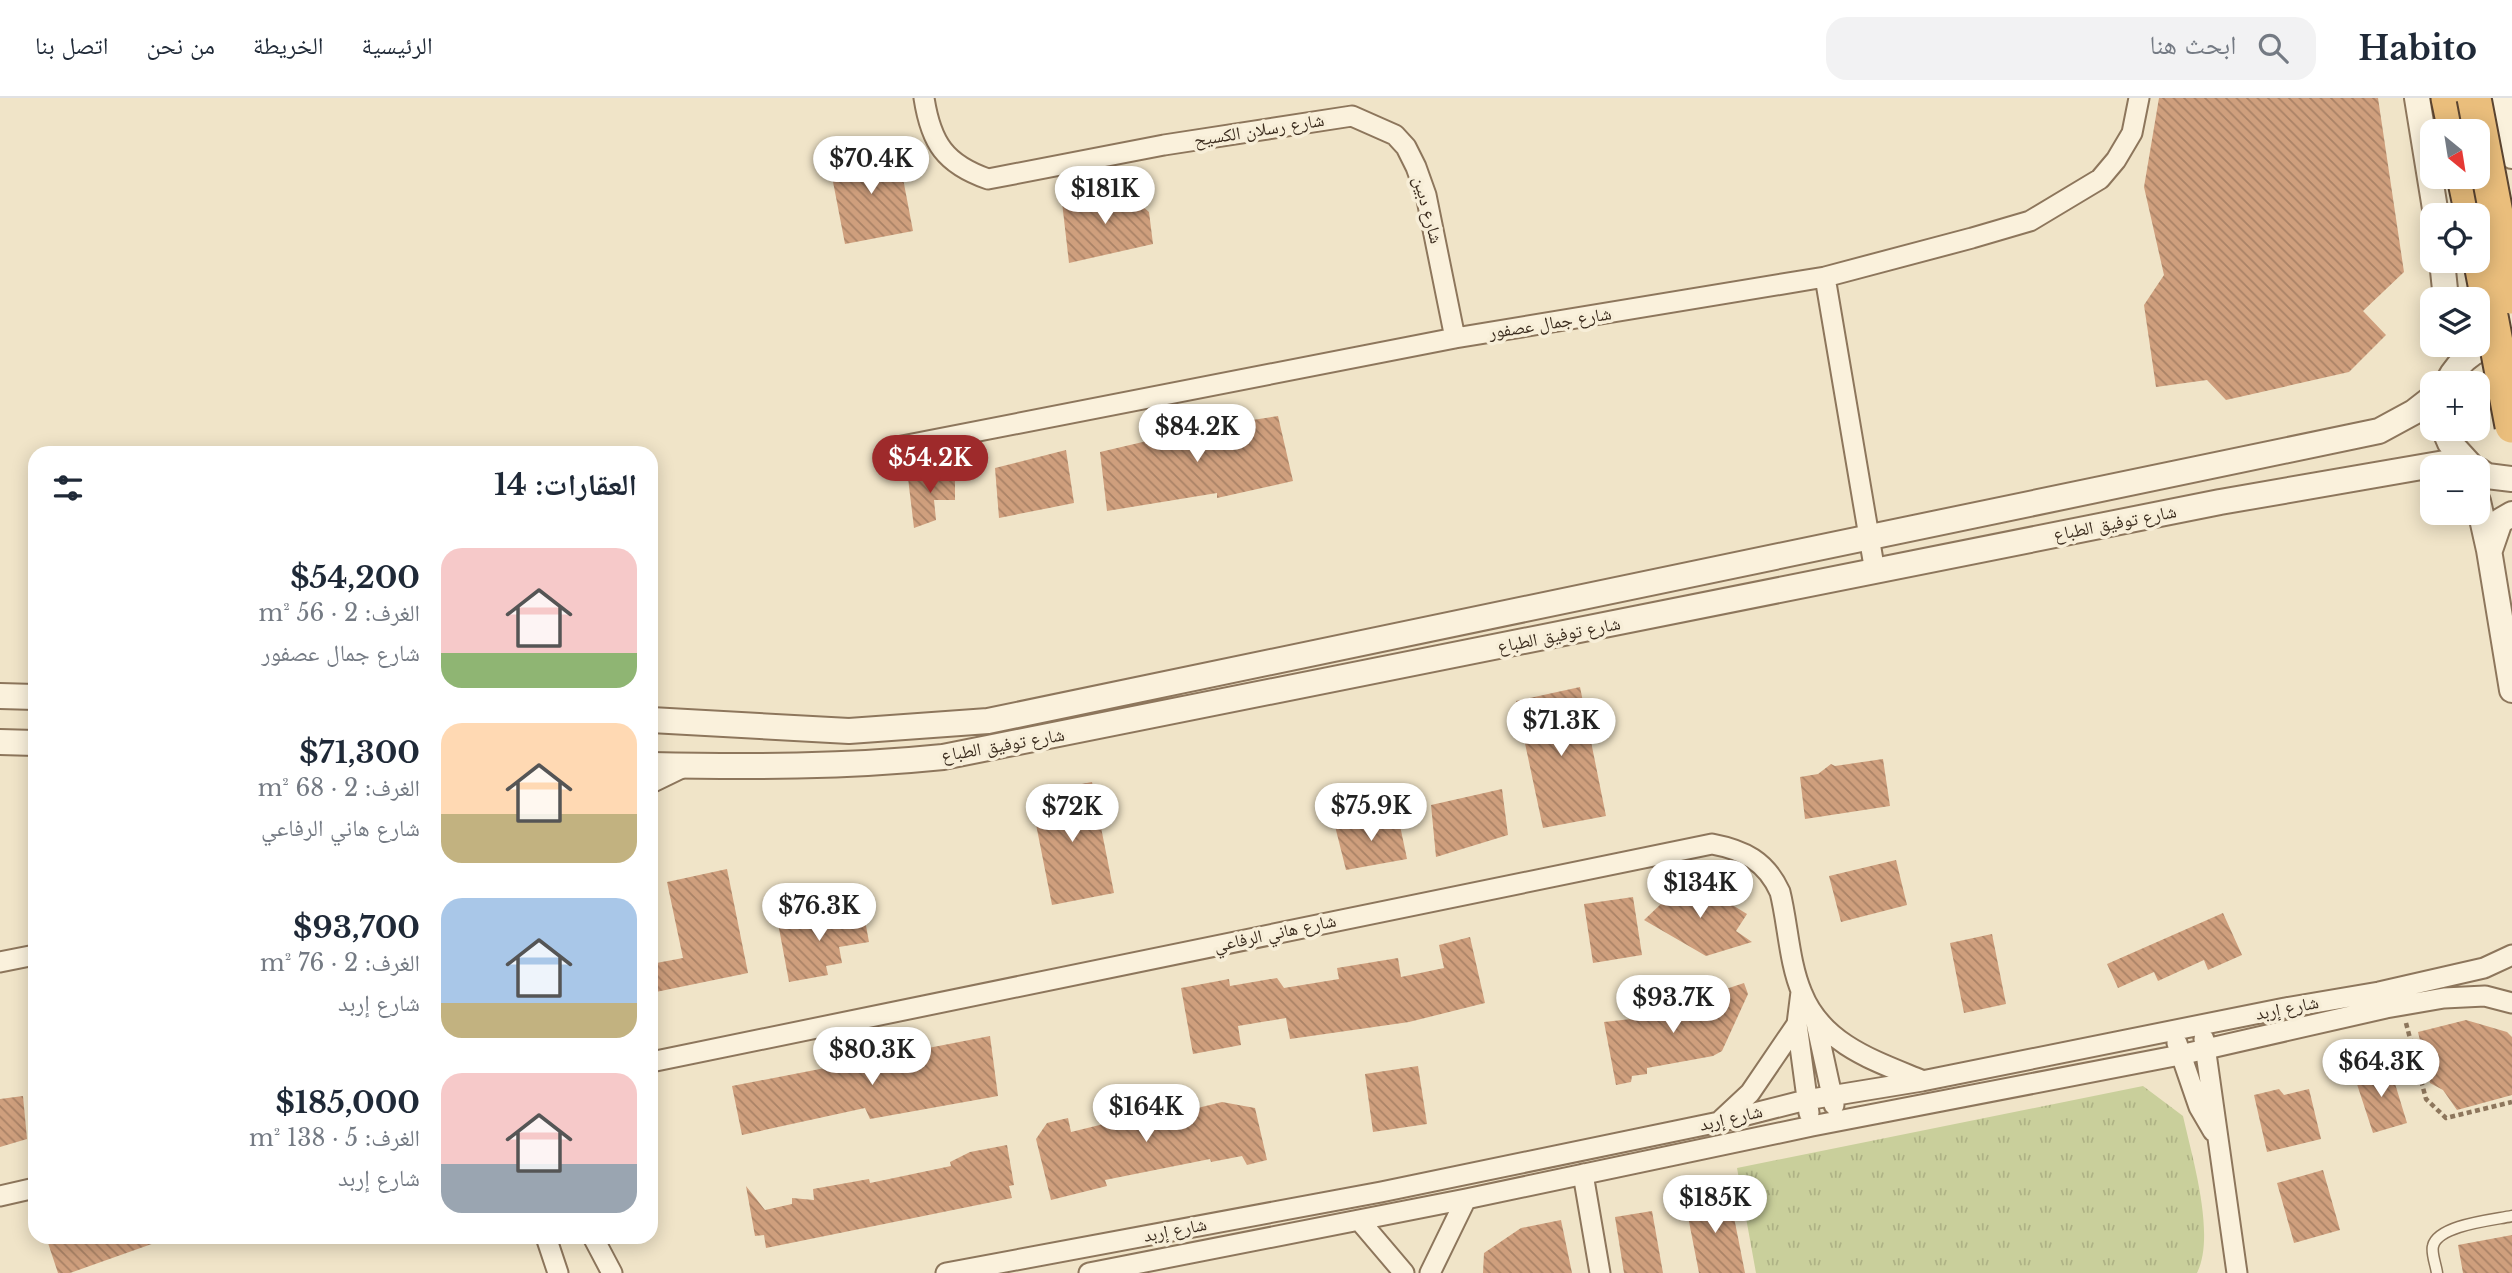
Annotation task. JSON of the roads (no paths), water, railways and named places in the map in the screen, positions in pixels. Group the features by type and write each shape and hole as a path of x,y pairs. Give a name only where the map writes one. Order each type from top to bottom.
{"highway":[{"path":"2448,98 2452,119"},
{"path":"2474,98 2512,296"},
{"path":"2483,273 2512,426"}],"street":[{"name":"شارع رسلان الكسيح","path":"924,98 933,137 950,160 967,172 988,179 1164,145 1352,116"},
{"name":"شارع جمال عصفور","path":"898,447 1455,338 1825,277 2030,221 2066,202 2100,179 2116,160 2132,133 2140,98"},
{"path":"2417,98 2434,203"},
{"path":"2502,98 2512,156"},
{"name":"شارع دبين","path":"1352,116 1395,135 1406,147 1416,167 1426,195 1455,338"},
{"path":"1825,277 1875,572"},
{"path":"2490,307 2499,305 2512,296"},
{"path":"2455,371 2463,360 2480,348 2512,341"},
{"name":"شارع توفيق الطباع","path":"658,720 849,731 988,721 2379,431 2420,407"},
{"path":"2449,441 2461,455"},
{"name":"شارع توفيق الطباع","path":"658,765 874,764 943,757 2232,499 2420,473"},
{"path":"2490,475 2512,479"},
{"path":"2489,550 2500,521 2512,514"},
{"path":"2483,525 2512,690"},
{"path":"0,696 28,697"},
{"path":"0,742 28,743"},
{"path":"658,780 687,765"},
{"name":"شارع هاني الرفاعي","path":"658,1061 1712,844 1745,852 1774,878 1784,907 1806,1020 1832,1095 1838,1122"},
{"name":"شارع إربد","path":"946,1273 1394,1189 1719,1122 1806,1100 2175,1032 2440,979 2491,966 2512,955"},
{"path":"0,962 28,956"},
{"name":"شارع إربد","path":"1089,1273 1466,1199 1812,1126 2206,1050 2401,1006 2485,996 2512,1003"},
{"path":"1806,1020 1859,1054 1922,1080"},
{"name":"شارع هاني الرفاعي","path":"1806,1020 1806,1100 1812,1126"},
{"name":"شارع هاني الرفاعي","path":"1719,1122 1750,1093 1806,1020"},
{"path":"2201,1026 2237,1273"},
{"path":"2175,1032 2180,1055 2199,1107 2216,1135"},
{"path":"1583,1174 1600,1273"},
{"path":"0,1196 28,1190"},
{"path":"1430,1273 1466,1199"},
{"path":"1359,1220 1404,1273"},
{"path":"548,1244 558,1273"},
{"path":"597,1244 612,1273"}],"lane":[{"path":"2437,1273 2432,1247 2438,1235 2450,1229 2512,1216"}]}
